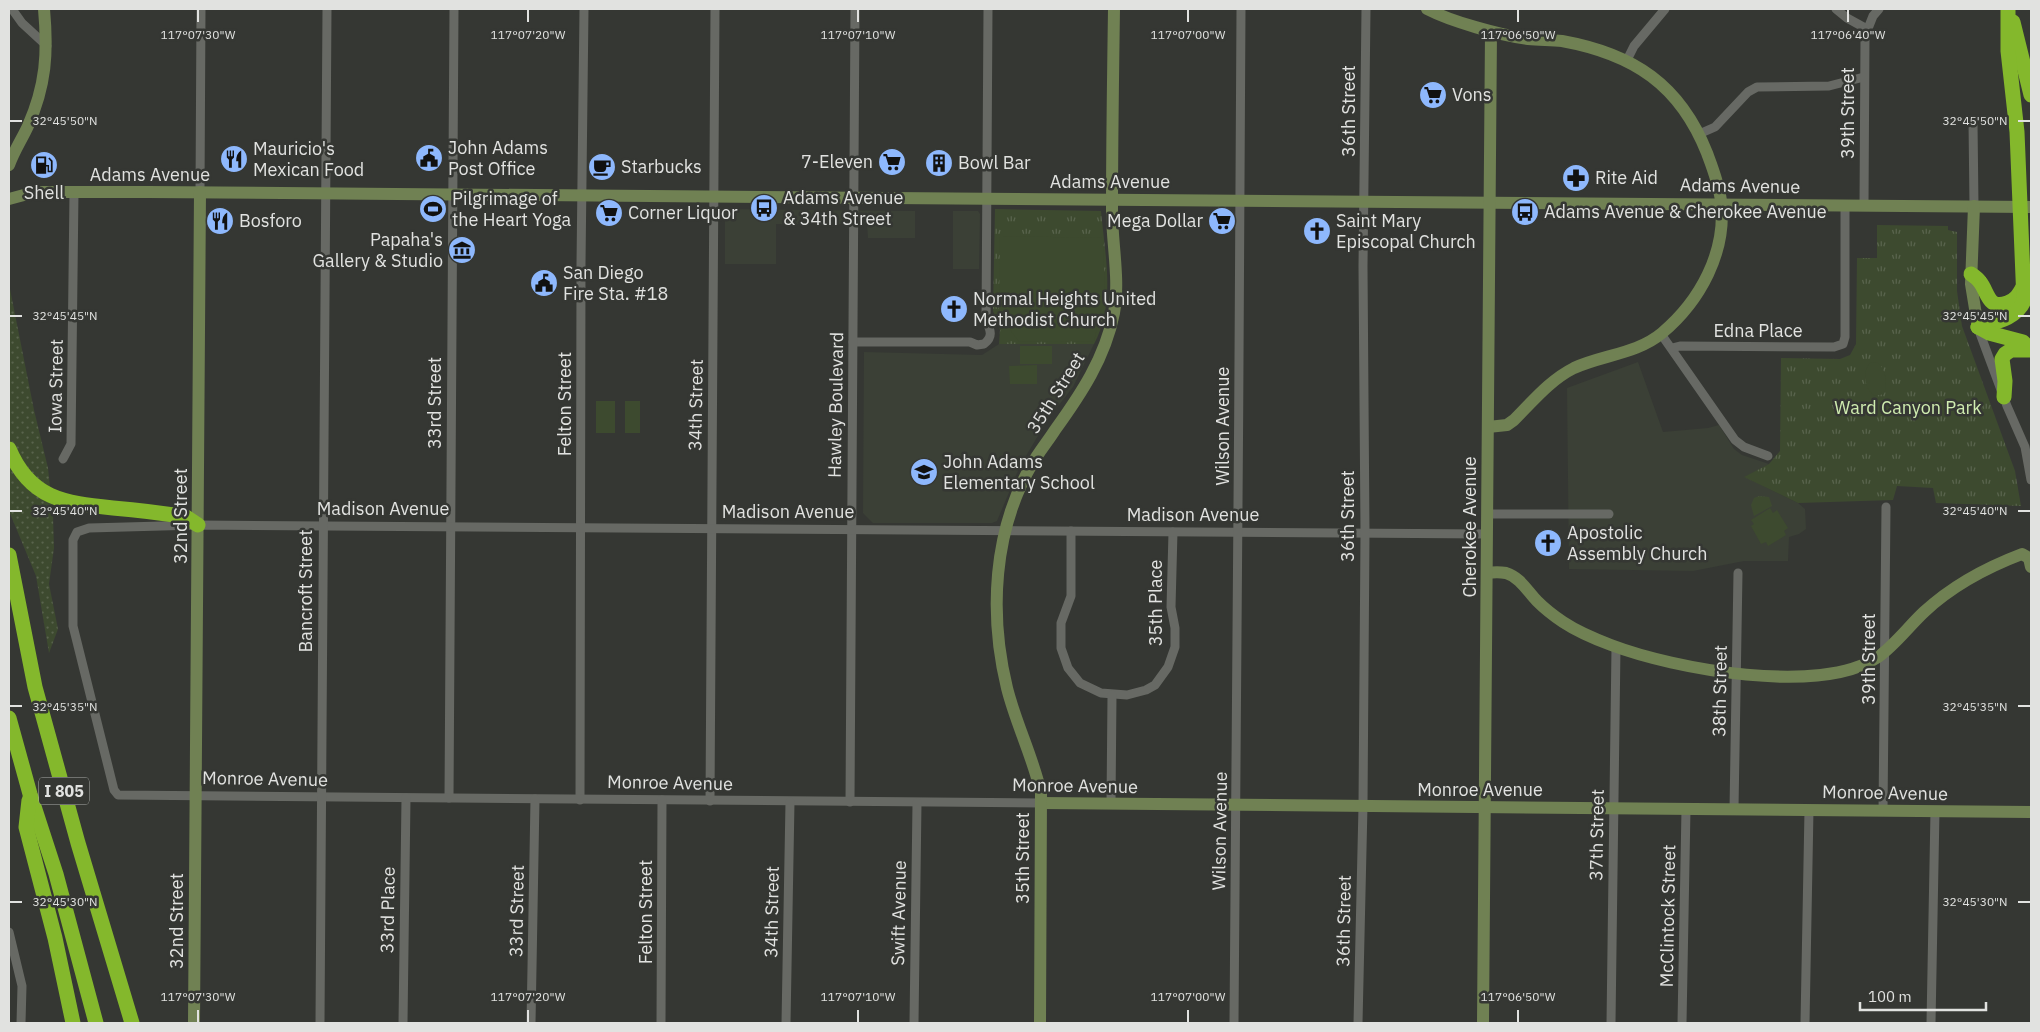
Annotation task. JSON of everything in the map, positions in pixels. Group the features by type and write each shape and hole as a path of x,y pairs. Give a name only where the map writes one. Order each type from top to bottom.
{"highway":[{"path":"2008,9 2023,58 2031,95"},
{"path":"1978,327 2003,320 2017,311 2024,301 2017,132 2008,51 2008,9"},
{"path":"1972,274 1981,283 1988,298 1995,304 2010,303 2018,297 2023,285"},
{"path":"1978,327 1989,333 2023,342 2031,352"},
{"path":"2004,397 2005,380 2002,359 2011,350 2031,352"},
{"path":"9,449 14,461 29,481 48,494 71,503 186,517 198,526"},
{"name":"I 805","path":"9,555 35,687 78,843 132,1023"},
{"name":"I 805","path":"9,718 30,794 56,874 96,1023"},
{"path":"30,794 26,827 55,938 73,1023"},
{"path":"118,977 138,1023"}],"street":[{"path":"12,9 22,23 47,46"},
{"path":"9,165 28,124 42,86 47,46 44,9"},
{"name":"32nd Street","path":"194,1023 201,9"},
{"name":"Bancroft Street","path":"320,1023 326,9"},
{"name":"33rd Street","path":"450,798 454,9"},
{"name":"Felton Street","path":"580,800 584,9"},
{"name":"34th Street","path":"710,801 710,529 715,9"},
{"name":"Hawley Boulevard","path":"850,802 850,530 855,9"},
{"path":"852,342 970,342 977,345 984,344 990,337 989,327 986,322 988,9"},
{"name":"35th Street","path":"1040,1023 1041,793 1033,760 1007,689 1000,655 996,615 997,589 1005,531 1019,492 1032,464 1090,380 1108,338 1114,311 1116,266 1112,199 1114,9"},
{"name":"Wilson Avenue","path":"1234,1023 1239,532 1240,9"},
{"name":"36th Street","path":"1358,1023 1363,806 1366,9"},
{"path":"1427,9 1491,32 1527,39 1561,41 1593,48 1627,60 1658,81 1677,99 1699,134 1714,173 1721,204 1719,240 1708,276 1692,301 1661,334 1627,351 1572,369 1552,383 1507,425 1488,427"},
{"path":"1627,60 1634,46 1665,9"},
{"path":"1836,9 1847,18 1867,29 1879,9"},
{"name":"39th Street","path":"1864,205 1864,77 1865,36 1867,29"},
{"name":"Cherokee Avenue","path":"1483,1023 1491,32"},
{"path":"1699,134 1715,127 1748,92 1757,87 1829,86 1864,77"},
{"path":"1973,122 1974,206 1972,274 1978,327 2025,447 2031,480"},
{"name":"Adams Avenue","path":"9,197 35,192 200,192 1491,201 2031,207"},
{"name":"Iowa Street","path":"63,458 72,444 74,192"},
{"name":"Edna Place","path":"1672,348 1680,346 1834,347 1843,344 1845,337 1845,205"},
{"path":"1661,334 1735,440 1744,447 1768,456"},
{"name":"39th Street","path":"1883,811 1886,507"},
{"path":"1487,514 1609,514"},
{"name":"Madison Avenue","path":"118,795 114,790 73,626 73,540 77,532 89,528 323,526 1487,534"},
{"name":"35th Place","path":"1071,531 1071,596 1061,623 1061,648 1068,668 1080,682 1101,693 1112,695 1127,695 1146,690 1155,685 1168,667 1174,647 1171,607 1173,532"},
{"path":"1487,572 1507,573 1516,578 1535,600 1564,623 1616,647 1673,663 1776,678 1810,676 1849,669 1878,657 1939,598 1958,585 2000,562 2022,554 2030,562"},
{"name":"38th Street","path":"1734,809 1738,573"},
{"name":"37th Street","path":"1611,1023 1616,647"},
{"path":"1111,804 1112,695"},
{"name":"Monroe Avenue","path":"118,795 2031,812"},
{"name":"33rd Place","path":"403,1023 406,798"},
{"name":"33rd Street","path":"531,1023 535,799"},
{"name":"Felton Street","path":"661,1023 662,800"},
{"name":"34th Street","path":"786,1023 790,802"},
{"name":"Swift Avenue","path":"914,1023 917,803"},
{"name":"McClintock Street","path":"1682,1023 1686,809"},
{"path":"1805,1023 1809,810"},
{"path":"1931,1023 1935,811"},
{"path":"9,932 22,986 21,1023"}],"shaded area":[{"path":"725,209 915,211 915,238 868,238 867,224 776,224 776,264 725,264"},
{"path":"953,211 978,211 980,214 979,269 953,269"},
{"path":"999,344 1094,344 1073,387 1048,419 1020,466 997,521 992,523 873,523 863,513 864,352 982,355"},
{"path":"1638,362 1663,432 1708,428 1719,425 1734,449 1742,455 1769,464 1745,477 1798,503 1805,509 1806,529 1799,534 1789,537 1788,561 1744,561 1693,571 1569,569 1567,388"}],"green space":[{"path":"995,209 1101,211 1107,296 1101,328 1094,344 999,344 1000,330 993,311"},
{"name":"Ward Canyon Park","path":"1877,225 1948,226 1948,230 1957,232 1957,291 1962,326 2015,471 2021,506 1936,503 1933,488 1897,486 1893,500 1798,503 1744,477 1769,464 1780,451 1781,358 1840,359 1850,355 1856,344 1857,258 1877,258"},
{"path":"1000,236 1103,238 1105,295 1094,341 1019,342 1009,328 1003,328 999,315"},
{"path":"9,284 34,410 48,468 54,548 49,584 58,629 49,653 36,576 9,511"},
{"path":"1020,346 1052,346 1052,364 1020,364"},
{"path":"1871,362 1878,363 1883,369 1886,382 1884,394 1875,396 1869,390 1865,375"},
{"path":"1037,365 1037,384 1010,384 1009,366"},
{"path":"596,401 615,401 615,433 596,433"},
{"path":"625,401 640,401 640,433 625,433"},
{"path":"1759,496 1769,497 1772,506 1754,516 1751,505 1754,498"},
{"path":"1770,508 1773,513 1777,510 1788,528 1784,531 1786,535 1768,546 1766,542 1761,544 1751,526 1754,524 1751,520"}],"place":[{"name":"Vons","path":"1433,95"},
{"name":"John Adams Post Office","path":"429,158"},
{"name":"Mauricio's Mexican Food","path":"234,159"},
{"name":"7-Eleven","path":"892,162"},
{"name":"Bowl Bar","path":"939,163"},
{"name":"Shell","path":"44,165"},
{"name":"Starbucks","path":"602,167"},
{"name":"Rite Aid","path":"1576,178"},
{"name":"Adams Avenue & 34th Street","path":"764,208"},
{"name":"Pilgrimage of the Heart Yoga","path":"433,209"},
{"name":"Adams Avenue & Cherokee Avenue","path":"1525,212"},
{"name":"Corner Liquor","path":"609,213"},
{"name":"Bosforo","path":"220,221"},
{"name":"Mega Dollar","path":"1222,221"},
{"name":"Saint Mary Episcopal Church","path":"1317,231"},
{"name":"Papaha's Gallery & Studio","path":"462,250"},
{"name":"San Diego Fire Sta. #18","path":"544,283"},
{"name":"Normal Heights United Methodist Church","path":"954,309"},
{"name":"John Adams Elementary School","path":"924,472"},
{"name":"Apostolic Assembly Church","path":"1548,543"}]}
